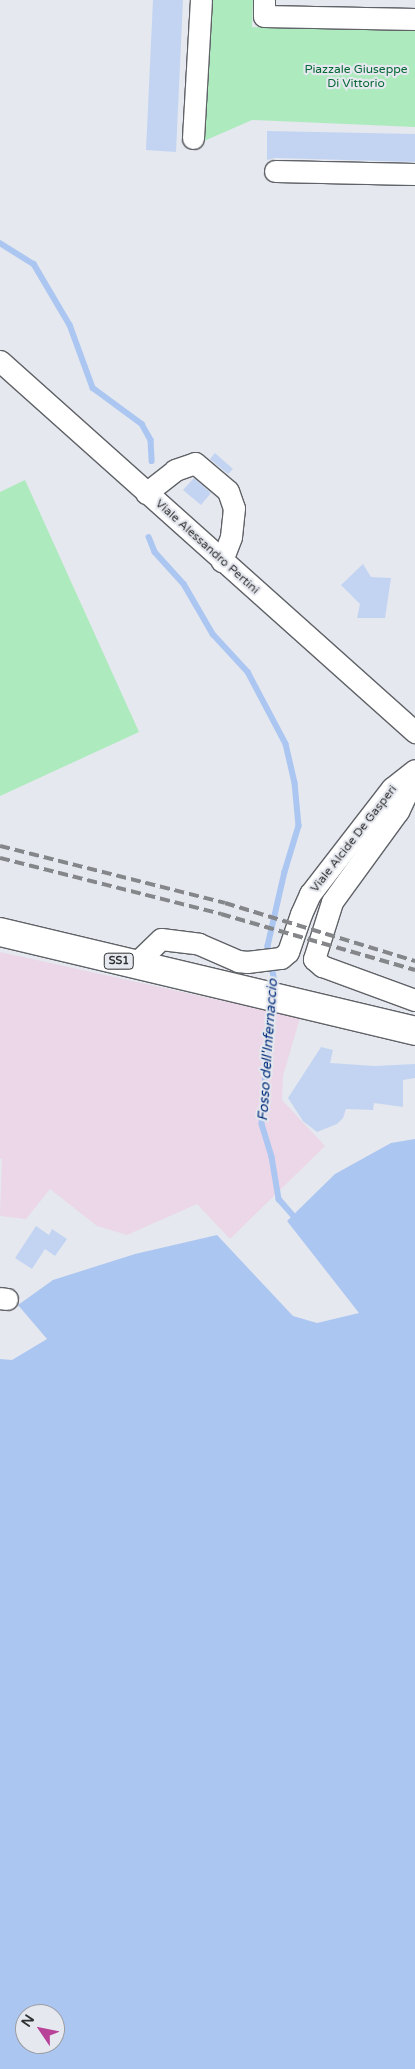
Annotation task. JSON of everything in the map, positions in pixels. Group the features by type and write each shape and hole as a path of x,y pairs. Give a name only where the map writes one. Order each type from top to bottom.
{"main road":[{"name":"SS1","path":"0,932 415,1031"}],"street":[{"path":"193,138 201,0"},
{"path":"264,0 264,16 415,19"},
{"path":"275,171 415,174"},
{"name":"Viale Alessandro Pertini","path":"0,361 415,732"},
{"path":"146,493 175,470 195,463 228,491 234,508 231,537 222,561"},
{"name":"Viale Alcide De Gasperi","path":"134,965 161,939 199,944 238,961 247,962 281,958 288,952 300,914 310,894 392,788 415,770"},
{"name":"Viale Alcide De Gasperi","path":"415,775 398,811 332,902 314,959 322,966 415,1000"}],"shaded area":[{"path":"0,952 300,1018 283,1076 282,1100 325,1146 230,1239 197,1204 127,1235 97,1226 50,1189 26,1219 0,1216 2,1159 0,1159"}],"green space":[{"name":"Piazzale Giuseppe Di Vittorio","path":"212,0 253,0 252,27 415,31 415,127 252,120 204,141"},
{"path":"25,480 139,732 0,796 0,492"}],"water":[{"path":"415,1139 415,2069 0,2069 0,1359 12,1360 47,1339 18,1305 53,1280 135,1254 217,1235 293,1316 317,1323 359,1313 287,1221 335,1174 391,1143"}],"building":[{"path":"153,0 183,0 176,152 146,150"},
{"path":"267,131 415,134 415,162 275,158 267,160"},
{"path":"215,453 233,469 228,474 210,459"},
{"path":"194,478 211,493 201,505 183,490"},
{"path":"363,564 371,577 391,578 385,618 357,618 360,604 341,585"},
{"path":"321,1047 333,1050 330,1063 375,1066 415,1064 415,1078 403,1080 403,1107 374,1103 373,1110 346,1109 343,1118 337,1124 317,1132 303,1121 288,1098"},
{"path":"36,1226 49,1235 52,1229 67,1239 55,1256 45,1249 32,1269 15,1258"}],"waterway":[{"name":"Fosso dell'Infernaccio","path":"0,243 34,264 70,325 93,388 142,424 151,440 152,461"},
{"name":"Fosso dell'Infernaccio","path":"149,537 155,552 184,584 213,634 248,672 286,744 295,783 299,826 285,872 268,946 275,982 274,990"},
{"name":"Fosso dell'Infernaccio","path":"271,1004 262,1124 272,1157 279,1199 293,1215"}],"railway":[{"path":"0,846 225,903 415,961"},
{"path":"0,858 221,914 415,970"}]}
